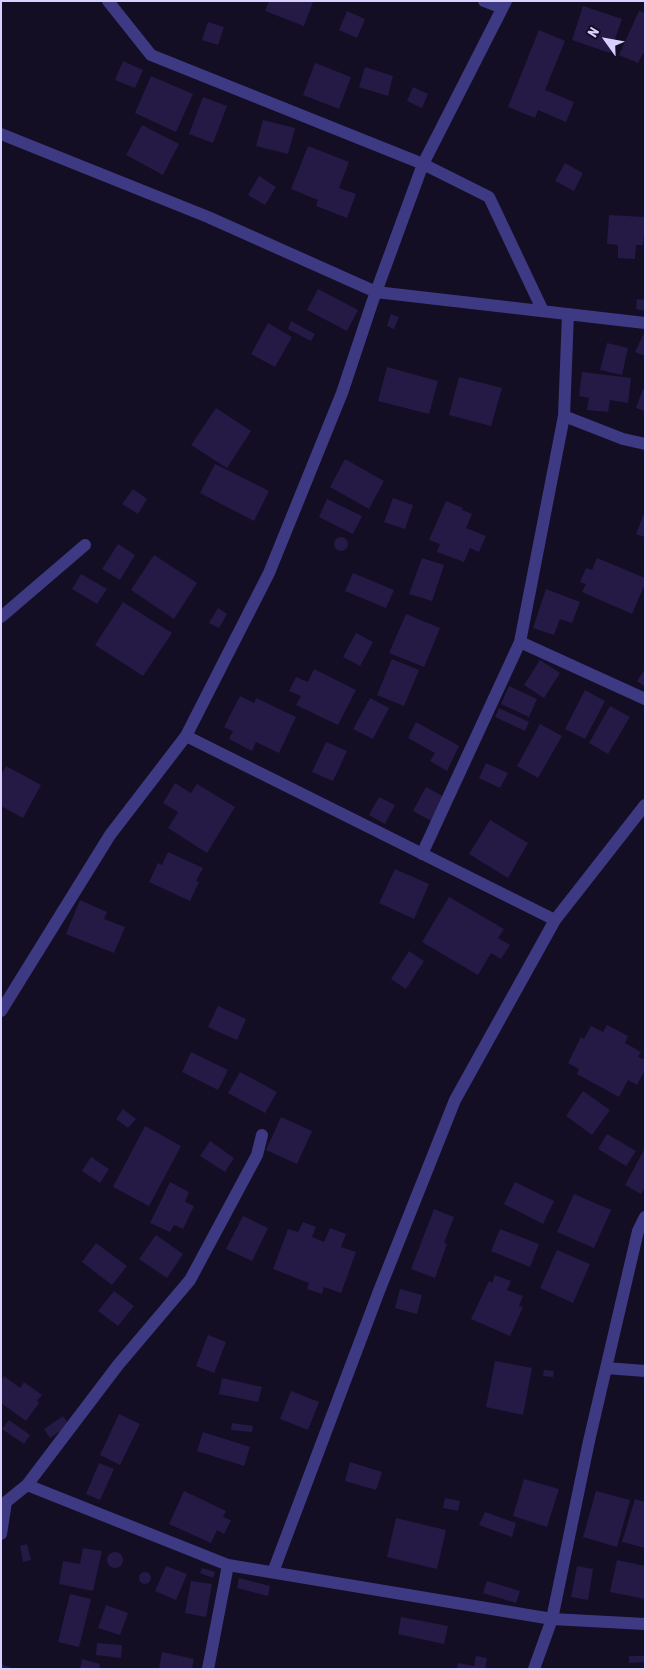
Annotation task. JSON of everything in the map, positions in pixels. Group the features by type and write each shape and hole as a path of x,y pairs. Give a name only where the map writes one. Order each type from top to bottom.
{"street":[{"path":"108,1 151,55 423,164 489,197 542,311"},
{"path":"1,1011 110,835 186,736 269,573 342,393 376,292 423,164 504,5 484,1"},
{"path":"1,134 208,217 376,292 645,323"},
{"path":"422,854 520,642 564,416 568,314"},
{"path":"564,416 623,439 645,444"},
{"path":"1,617 85,545"},
{"path":"520,642 645,699"},
{"path":"186,736 555,920"},
{"path":"273,1572 379,1291 455,1100 555,920 645,805"},
{"path":"1,1534 4,1504 27,1485 118,1365 190,1280 257,1156 262,1135"},
{"path":"534,1669 552,1619 606,1368 638,1230 645,1217"},
{"path":"606,1368 645,1371"},
{"path":"27,1485 228,1564 552,1619 645,1624"},
{"path":"208,1669 228,1564"}],"building":[{"path":"269,1 313,2 304,26 265,11"},
{"path":"583,6 622,19 610,53 572,40"},
{"path":"347,11 365,19 357,38 339,30"},
{"path":"639,11 645,13 645,50 638,63 619,55"},
{"path":"208,22 224,27 218,45 202,40"},
{"path":"539,30 565,41 545,90 574,102 566,122 538,110 535,118 508,107"},
{"path":"123,61 143,70 135,88 115,80"},
{"path":"315,63 351,77 339,109 303,95"},
{"path":"365,67 393,76 388,96 359,87"},
{"path":"151,76 193,94 176,132 135,113"},
{"path":"413,87 428,94 422,108 407,101"},
{"path":"203,97 227,106 213,143 189,134"},
{"path":"263,120 295,128 288,154 256,146"},
{"path":"142,125 179,144 163,175 126,155"},
{"path":"308,146 349,162 339,188 356,194 347,218 316,206 318,200 291,189"},
{"path":"565,163 583,173 574,191 555,181"},
{"path":"259,176 276,187 265,205 248,195"},
{"path":"609,215 645,217 643,245 636,245 635,259 618,258 618,245 607,244"},
{"path":"318,289 358,310 347,331 307,310"},
{"path":"637,299 645,300 645,311 636,309"},
{"path":"391,314 399,317 394,329 387,326"},
{"path":"291,321 315,334 311,341 288,329"},
{"path":"268,323 292,337 275,367 251,354"},
{"path":"645,331 645,356 635,352"},
{"path":"607,343 628,348 622,375 600,370"},
{"path":"387,367 438,381 429,414 378,401"},
{"path":"582,372 631,378 628,403 610,400 608,412 587,410 589,398 579,396"},
{"path":"459,377 502,388 491,426 449,415"},
{"path":"643,389 645,390 645,411 636,408"},
{"path":"216,408 251,431 227,468 191,445"},
{"path":"345,459 384,481 369,509 330,487"},
{"path":"215,464 269,491 254,521 200,493"},
{"path":"133,489 147,499 138,514 122,504"},
{"path":"393,498 413,505 405,529 384,522"},
{"path":"327,499 362,516 353,534 319,517"},
{"path":"446,501 472,514 466,528 486,536 479,552 470,548 464,562 437,552 440,544 429,540"},
{"path":"645,511 645,537 636,534"},
{"path":"338,537 344,537 348,544 344,551 338,551 334,547 334,541"},
{"path":"118,544 135,555 120,580 102,569"},
{"path":"154,555 197,583 174,619 131,590"},
{"path":"422,558 444,565 432,601 409,594"},
{"path":"597,558 645,578 645,584 632,614 582,592 586,584 580,582 586,568 592,570"},
{"path":"353,573 394,590 386,608 345,591"},
{"path":"81,574 107,589 97,604 72,589"},
{"path":"546,589 580,602 572,623 560,619 554,635 533,628"},
{"path":"123,602 172,633 143,676 95,645"},
{"path":"218,608 227,614 219,628 209,623"},
{"path":"406,614 440,628 424,667 389,653"},
{"path":"356,633 373,642 360,666 343,657"},
{"path":"392,659 419,670 404,706 377,695"},
{"path":"540,660 560,673 544,698 524,685"},
{"path":"314,669 356,690 338,725 296,705 301,696 289,691 296,677 308,682"},
{"path":"645,669 645,687 637,681"},
{"path":"509,686 537,699 529,717 501,704"},
{"path":"585,690 605,701 585,739 565,729"},
{"path":"240,696 254,703 256,698 296,717 279,753 256,742 252,751 229,739 233,731 224,727"},
{"path":"370,698 389,708 373,739 353,729"},
{"path":"610,706 630,717 608,754 589,743"},
{"path":"499,708 529,722 525,731 495,717"},
{"path":"416,722 459,746 447,771 430,761 435,753 408,738"},
{"path":"540,724 562,736 538,778 517,766"},
{"path":"326,742 347,751 333,781 312,772"},
{"path":"486,763 508,773 500,788 479,778"},
{"path":"6,766 41,785 23,818 1,806 1,775"},
{"path":"175,783 191,793 197,784 235,807 207,853 168,828 178,812 163,803"},
{"path":"426,787 446,798 433,822 413,811"},
{"path":"379,797 395,805 385,824 369,815"},
{"path":"490,820 528,843 508,878 469,854"},
{"path":"168,852 203,868 196,881 199,882 190,901 149,882 158,863 162,865"},
{"path":"395,869 429,884 414,919 379,903"},
{"path":"449,897 504,929 498,938 510,945 501,959 491,953 478,975 422,942"},
{"path":"80,900 107,912 104,919 125,927 114,953 66,934"},
{"path":"409,951 424,961 406,989 391,979"},
{"path":"218,1006 246,1019 237,1040 208,1027"},
{"path":"607,1025 628,1036 625,1043 641,1052 638,1057 645,1060 645,1070 637,1085 628,1080 619,1097 577,1074 579,1069 568,1063 581,1037 584,1039 591,1026 603,1032"},
{"path":"191,1052 228,1070 218,1090 182,1072"},
{"path":"240,1072 277,1092 265,1113 228,1093"},
{"path":"583,1091 610,1110 592,1135 566,1116"},
{"path":"123,1109 136,1119 128,1128 116,1119"},
{"path":"281,1117 312,1131 297,1164 266,1150"},
{"path":"145,1126 181,1146 149,1206 113,1187"},
{"path":"607,1134 636,1151 626,1166 598,1149"},
{"path":"210,1141 234,1158 225,1172 200,1156"},
{"path":"645,1148 645,1187 641,1194 625,1185"},
{"path":"91,1157 109,1169 100,1183 82,1171"},
{"path":"170,1182 189,1192 185,1202 194,1206 183,1229 174,1225 170,1232 150,1223"},
{"path":"515,1182 554,1201 543,1224 504,1204"},
{"path":"574,1194 611,1210 594,1248 557,1232"},
{"path":"434,1209 454,1217 444,1243 447,1244 435,1278 411,1269"},
{"path":"243,1216 268,1228 252,1261 226,1249"},
{"path":"303,1222 316,1227 312,1237 324,1242 330,1228 346,1234 341,1247 356,1252 341,1293 324,1287 322,1294 307,1289 309,1283 273,1269 288,1229 298,1232"},
{"path":"500,1229 539,1244 530,1267 491,1251"},
{"path":"156,1235 183,1254 167,1278 139,1259"},
{"path":"96,1243 127,1266 112,1285 82,1262"},
{"path":"557,1250 590,1264 573,1303 540,1288"},
{"path":"495,1275 511,1281 507,1290 523,1296 519,1306 523,1307 510,1336 471,1319 489,1281 492,1283"},
{"path":"400,1289 422,1295 417,1314 395,1308"},
{"path":"114,1291 134,1306 118,1326 98,1311"},
{"path":"208,1335 226,1342 214,1373 196,1366"},
{"path":"495,1361 532,1368 523,1415 486,1407"},
{"path":"544,1370 554,1371 553,1377 543,1376"},
{"path":"4,1376 20,1388 24,1382 42,1395 37,1401 39,1403 26,1421 1,1403 1,1380"},
{"path":"222,1378 262,1387 258,1402 219,1394"},
{"path":"291,1391 319,1402 308,1430 280,1419"},
{"path":"119,1414 140,1424 120,1465 100,1455"},
{"path":"63,1416 69,1425 50,1438 44,1429"},
{"path":"9,1420 30,1435 24,1444 2,1429"},
{"path":"232,1423 253,1426 252,1432 231,1430"},
{"path":"203,1432 250,1447 244,1466 197,1451"},
{"path":"350,1462 382,1472 376,1490 345,1481"},
{"path":"99,1463 114,1469 100,1500 86,1494"},
{"path":"524,1479 559,1489 547,1527 513,1516"},
{"path":"184,1491 226,1511 223,1517 231,1520 224,1534 217,1530 211,1543 169,1524"},
{"path":"596,1491 630,1500 617,1547 583,1537"},
{"path":"445,1498 460,1501 458,1511 443,1508"},
{"path":"635,1499 645,1502 645,1548 622,1542"},
{"path":"485,1512 516,1523 512,1537 479,1525"},
{"path":"396,1518 446,1530 437,1569 387,1557"},
{"path":"27,1544 31,1560 23,1562 20,1546"},
{"path":"83,1548 102,1551 93,1591 59,1584 63,1561 80,1564"},
{"path":"115,1552 121,1554 123,1560 121,1566 115,1568 109,1566 107,1560 109,1554"},
{"path":"617,1560 645,1566 645,1599 610,1592"},
{"path":"166,1566 187,1574 176,1600 155,1591"},
{"path":"577,1566 593,1569 588,1600 571,1597"},
{"path":"202,1568 215,1572 213,1578 200,1573"},
{"path":"145,1572 151,1578 145,1584 139,1578"},
{"path":"239,1578 270,1586 268,1596 237,1588"},
{"path":"191,1581 212,1584 206,1617 185,1613"},
{"path":"487,1581 520,1591 516,1603 483,1593"},
{"path":"70,1594 91,1599 79,1647 58,1642"},
{"path":"106,1605 128,1613 120,1635 98,1628"},
{"path":"401,1617 448,1626 444,1644 398,1634"},
{"path":"97,1643 122,1645 121,1658 96,1655"},
{"path":"162,1652 194,1659 192,1669 159,1669"},
{"path":"476,1656 487,1658 485,1669 457,1669 458,1663 474,1666"},
{"path":"629,1656 645,1656 645,1662 629,1663"},
{"path":"82,1659 100,1664 99,1669 80,1669"},
{"path":"1,1664 14,1669 1,1669"}]}
